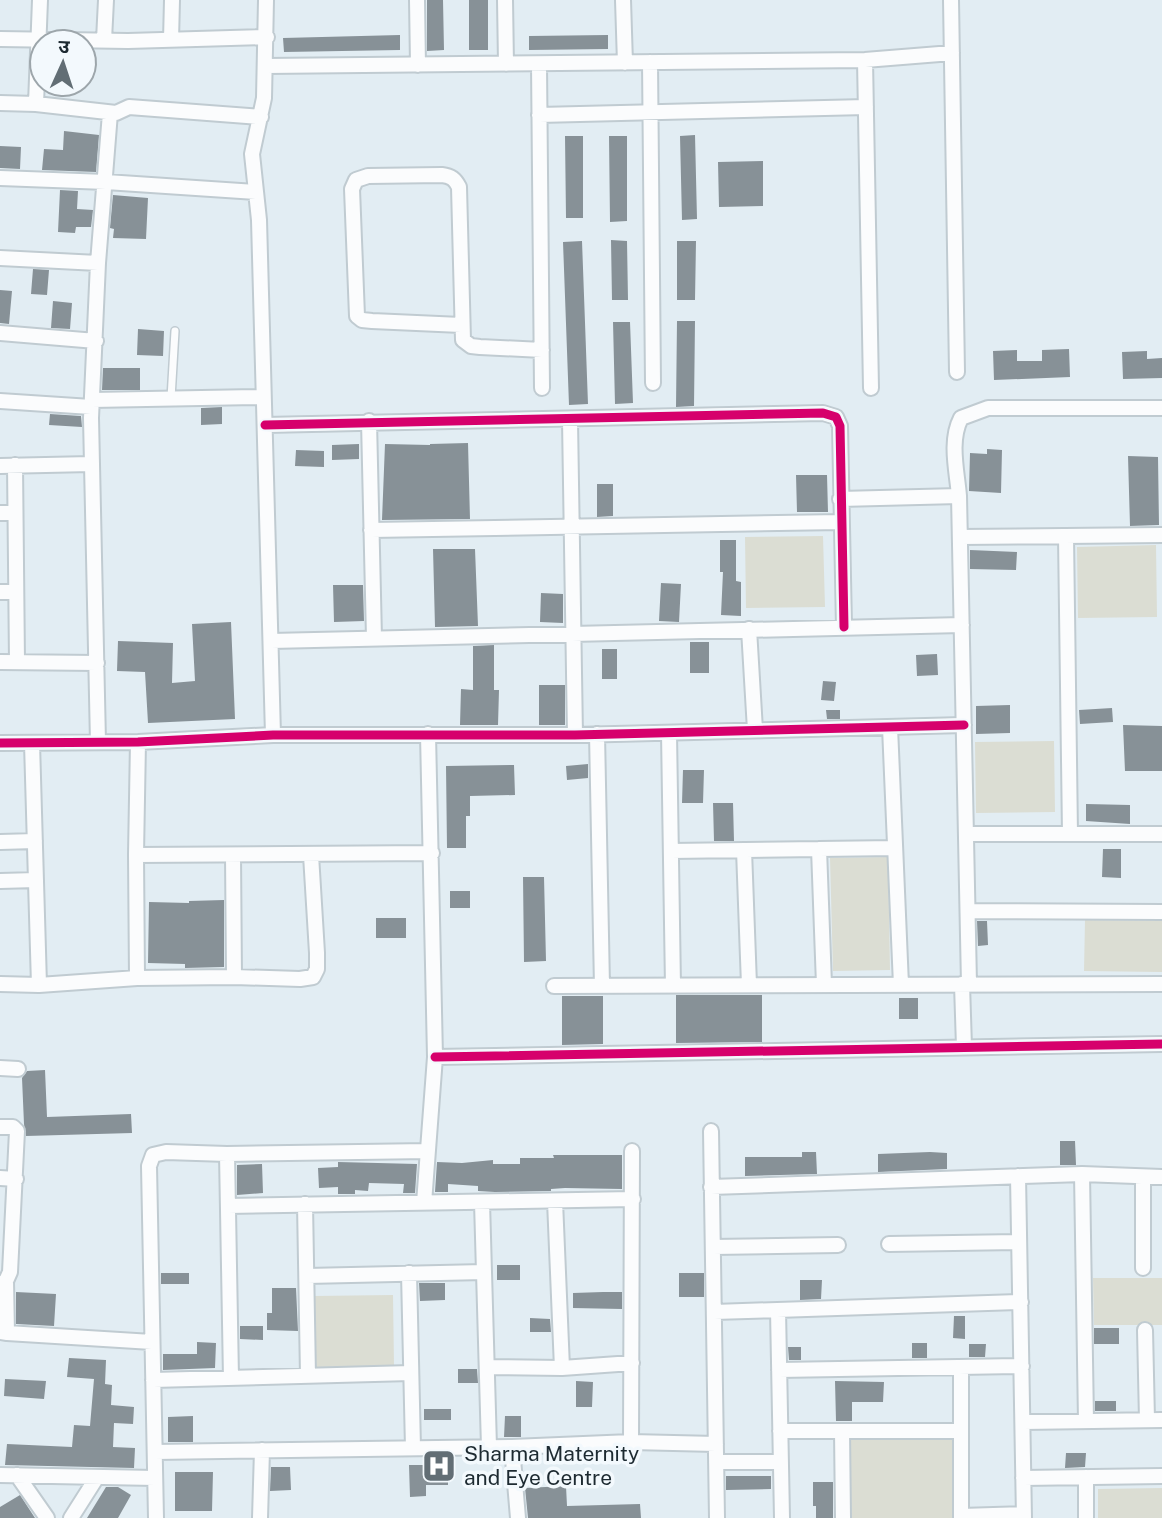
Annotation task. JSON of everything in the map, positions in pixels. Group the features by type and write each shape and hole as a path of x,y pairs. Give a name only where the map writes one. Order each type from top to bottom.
{"street":[{"path":"38,28 40,0"},
{"path":"104,40 106,0"},
{"path":"171,40 172,0"},
{"path":"266,0 266,66 261,117 252,154 259,220 273,735"},
{"path":"417,0 418,65"},
{"path":"505,0 506,64"},
{"path":"623,0 625,62"},
{"path":"951,0 957,372"},
{"path":"98,40 267,37"},
{"path":"0,39 28,40"},
{"path":"266,66 865,60 952,53"},
{"path":"865,60 871,388"},
{"path":"650,62 653,383"},
{"path":"538,64 542,388"},
{"path":"36,98 36,104"},
{"path":"0,103 36,104 110,113 129,107 261,117"},
{"path":"539,115 866,107"},
{"path":"98,743 92,403 98,263 110,113"},
{"path":"461,324 372,321 362,320 357,316 352,189 356,180 368,176 442,175 450,176 456,181 459,187 463,340 471,346 542,350"},
{"path":"0,178 256,192"},
{"path":"0,258 98,263"},
{"path":"0,333 96,341"},
{"path":"0,401 92,403 263,397"},
{"path":"964,1047 968,911 956,428 961,418 988,408 1162,408"},
{"path":"265,425 823,413 836,416 840,426 844,627"},
{"path":"570,420 575,735"},
{"path":"369,421 374,638"},
{"path":"0,466 91,464"},
{"path":"15,465 8,513 15,592 17,662"},
{"path":"840,499 959,496"},
{"path":"371,530 841,522"},
{"path":"960,537 1162,535"},
{"path":"1066,536 1070,834"},
{"path":"0,593 15,592"},
{"path":"271,640 962,625"},
{"path":"749,629 755,730"},
{"path":"0,662 97,663"},
{"path":"0,743 138,742 273,735 575,735 964,725"},
{"path":"890,727 901,985"},
{"path":"669,733 673,986"},
{"path":"425,1203 435,1056 428,734"},
{"path":"597,734 602,986"},
{"path":"137,978 138,742"},
{"path":"32,743 39,985"},
{"path":"966,834 1162,834"},
{"path":"0,842 35,841"},
{"path":"671,851 895,848"},
{"path":"819,849 824,985"},
{"path":"744,850 749,985"},
{"path":"136,855 432,853"},
{"path":"233,855 234,977"},
{"path":"0,984 39,985 137,978 313,977 317,969 317,953 312,855"},
{"path":"0,881 36,880"},
{"path":"968,911 1162,912"},
{"path":"554,986 1162,984"},
{"path":"435,1056 1162,1044"},
{"path":"0,1068 18,1069"},
{"path":"0,1127 16,1129 16,1179 6,1241 10,1272 3,1283 3,1332 152,1342"},
{"path":"711,1131 717,1518"},
{"path":"156,1518 149,1166 153,1155 166,1152 228,1154 428,1151"},
{"path":"631,1441 632,1151"},
{"path":"228,1154 231,1378"},
{"path":"712,1187 1082,1174 1162,1177"},
{"path":"1082,1174 1086,1421"},
{"path":"961,1367 961,1517 1024,1516 1018,1176"},
{"path":"0,1178 16,1179"},
{"path":"1143,1178 1143,1268"},
{"path":"228,1206 633,1199"},
{"path":"555,1201 562,1368"},
{"path":"482,1202 489,1447"},
{"path":"305,1204 308,1376"},
{"path":"888,1244 1020,1242"},
{"path":"713,1247 838,1245"},
{"path":"307,1276 484,1272"},
{"path":"408,1273 413,1448"},
{"path":"714,1312 1021,1302"},
{"path":"778,1310 782,1518"},
{"path":"1023,1422 1154,1420 1145,1329"},
{"path":"486,1367 562,1368 632,1363"},
{"path":"779,1370 1022,1366"},
{"path":"153,1380 411,1373"},
{"path":"780,1431 961,1431"},
{"path":"842,1431 843,1518"},
{"path":"155,1452 512,1447 631,1441 716,1444"},
{"path":"512,1447 517,1518"},
{"path":"260,1518 262,1450"},
{"path":"716,1462 781,1462"},
{"path":"0,1475 155,1478"},
{"path":"18,1475 47,1518"},
{"path":"1023,1478 1162,1476"},
{"path":"71,1518 97,1477"},
{"path":"1086,1477 1086,1518"}],"lane":[{"path":"171,399 175,331"}],"shaded area":[{"path":"823,536 825,607 746,608 745,537"},
{"path":"1156,545 1157,617 1078,618 1077,547"},
{"path":"1054,741 1055,812 976,813 975,742"},
{"path":"888,857 890,970 833,971 830,858"},
{"path":"1085,920 1162,921 1162,972 1084,971"},
{"path":"1093,1278 1162,1278 1162,1325 1094,1325"},
{"path":"393,1295 394,1366 315,1367 314,1296"},
{"path":"849,1438 954,1438 955,1518 849,1518"},
{"path":"1162,1488 1162,1518 1098,1518 1098,1489"}],"building":[{"path":"427,0 443,0 444,50 427,51"},
{"path":"469,0 488,0 488,50 469,50"},
{"path":"400,35 400,50 284,52 283,38"},
{"path":"608,35 608,49 529,50 529,36"},
{"path":"64,131 99,135 96,172 42,170 44,149 63,150"},
{"path":"695,135 697,219 682,220 680,136"},
{"path":"565,136 583,136 583,218 566,218"},
{"path":"609,136 627,136 627,221 610,222"},
{"path":"0,146 21,147 20,169 0,168"},
{"path":"763,161 763,206 719,207 718,162"},
{"path":"60,190 78,191 77,209 93,210 91,227 76,227 75,233 58,232"},
{"path":"113,195 148,198 146,239 113,238 114,229 110,228"},
{"path":"611,240 627,241 628,300 612,300"},
{"path":"582,241 588,404 569,405 563,242"},
{"path":"677,241 696,241 695,300 677,300"},
{"path":"33,269 49,270 47,295 31,294"},
{"path":"0,290 12,291 9,324 0,323"},
{"path":"53,301 72,303 70,329 51,328"},
{"path":"677,321 695,321 694,406 676,407"},
{"path":"613,322 630,322 633,403 615,404"},
{"path":"138,329 164,331 163,356 137,355"},
{"path":"1069,349 1070,377 994,380 993,351 1017,350 1017,361 1042,361 1042,350"},
{"path":"1147,351 1147,359 1162,358 1162,378 1123,379 1122,352"},
{"path":"103,368 140,368 140,390 102,390"},
{"path":"222,407 222,424 201,425 201,408"},
{"path":"50,414 81,416 82,427 49,425"},
{"path":"468,443 470,519 382,520 385,444"},
{"path":"359,444 359,459 332,460 332,445"},
{"path":"987,449 1002,450 1001,493 969,491 970,453 987,454"},
{"path":"296,450 324,451 324,467 295,466"},
{"path":"1128,456 1158,457 1159,525 1130,526"},
{"path":"796,475 827,475 828,512 797,512"},
{"path":"597,484 613,484 613,516 597,517"},
{"path":"720,540 736,540 736,581 741,582 741,616 721,615 723,572 720,572"},
{"path":"433,549 475,549 478,626 435,627"},
{"path":"970,550 1017,552 1016,570 970,569"},
{"path":"661,583 681,584 679,622 659,621"},
{"path":"333,585 363,585 364,621 334,622"},
{"path":"541,593 563,594 563,623 540,622"},
{"path":"231,622 235,719 148,723 145,672 117,671 118,641 173,643 172,683 195,681 192,624"},
{"path":"690,642 709,642 709,673 690,673"},
{"path":"494,645 494,690 499,690 498,725 460,725 461,689 473,690 473,646"},
{"path":"602,649 617,649 617,679 602,679"},
{"path":"937,654 938,675 917,676 916,655"},
{"path":"823,681 836,682 834,701 821,700"},
{"path":"539,685 565,685 565,725 539,725"},
{"path":"1010,705 1010,733 976,734 976,706"},
{"path":"1112,708 1113,722 1080,724 1079,710"},
{"path":"826,710 840,710 840,719 827,719"},
{"path":"1123,725 1162,726 1162,771 1125,771"},
{"path":"588,764 588,778 567,780 566,766"},
{"path":"514,765 515,795 470,796 470,816 466,816 466,848 447,848 446,766"},
{"path":"683,770 704,770 703,803 682,803"},
{"path":"713,803 733,803 734,841 714,841"},
{"path":"1086,804 1130,805 1130,824 1086,821"},
{"path":"1103,849 1121,849 1121,878 1102,877"},
{"path":"523,877 544,877 546,961 524,962"},
{"path":"450,891 470,891 470,908 450,908"},
{"path":"224,900 224,967 185,968 185,964 148,963 149,902"},
{"path":"376,918 406,918 406,938 376,938"},
{"path":"977,921 987,921 988,945 978,946"},
{"path":"676,995 762,995 762,1042 676,1043"},
{"path":"562,996 603,996 603,1044 562,1045"},
{"path":"899,998 918,998 918,1019 899,1019"},
{"path":"45,1070 47,1117 131,1114 132,1133 26,1136 22,1078 27,1071"},
{"path":"1060,1141 1075,1141 1076,1165 1060,1165"},
{"path":"802,1152 816,1152 817,1174 745,1176 745,1157 802,1157"},
{"path":"947,1153 947,1169 878,1172 878,1154"},
{"path":"553,1155 622,1155 622,1189 565,1188 551,1191 495,1192 478,1191 478,1186 448,1184 448,1192 435,1192 437,1162 493,1160 493,1164 520,1164 520,1158 554,1158"},
{"path":"338,1162 417,1164 415,1193 403,1193 404,1184 369,1183 368,1191 355,1190 355,1194 338,1194 338,1187 319,1188 318,1168 338,1167"},
{"path":"262,1164 263,1193 237,1195 237,1165"},
{"path":"497,1265 520,1265 520,1280 497,1280"},
{"path":"161,1273 189,1273 189,1284 161,1284"},
{"path":"679,1273 704,1273 704,1297 679,1297"},
{"path":"800,1280 822,1280 821,1299 800,1300"},
{"path":"419,1283 445,1283 445,1300 420,1301"},
{"path":"272,1288 296,1288 298,1331 267,1330 267,1313 272,1313"},
{"path":"16,1292 56,1294 54,1326 16,1324"},
{"path":"622,1292 622,1309 573,1308 573,1293"},
{"path":"954,1316 965,1316 965,1339 953,1338"},
{"path":"530,1318 550,1319 551,1332 530,1332"},
{"path":"240,1326 263,1326 263,1340 240,1339"},
{"path":"1094,1328 1119,1328 1119,1344 1094,1344"},
{"path":"197,1342 216,1343 215,1368 163,1370 163,1354 197,1354"},
{"path":"912,1343 927,1343 927,1358 912,1358"},
{"path":"969,1344 986,1344 985,1357 969,1357"},
{"path":"788,1347 801,1347 801,1360 789,1360"},
{"path":"69,1358 106,1360 105,1384 112,1385 111,1405 134,1407 133,1424 114,1423 113,1447 135,1448 134,1468 5,1465 7,1444 72,1447 74,1425 90,1426 94,1379 67,1377"},
{"path":"458,1369 477,1369 478,1383 458,1383"},
{"path":"5,1379 46,1381 44,1399 4,1396"},
{"path":"576,1381 593,1382 592,1407 576,1407"},
{"path":"835,1381 884,1382 883,1402 852,1402 852,1421 836,1421"},
{"path":"1095,1401 1116,1401 1116,1411 1095,1411"},
{"path":"424,1409 451,1409 451,1420 424,1420"},
{"path":"193,1416 193,1442 168,1442 168,1417"},
{"path":"505,1416 521,1416 521,1437 504,1437"},
{"path":"1066,1453 1086,1453 1085,1467 1065,1468"},
{"path":"448,1463 448,1485 426,1485 426,1496 410,1497 409,1465"},
{"path":"271,1467 290,1467 291,1490 270,1491"},
{"path":"175,1472 213,1472 212,1511 175,1511"},
{"path":"726,1476 771,1476 771,1489 726,1490"},
{"path":"813,1482 833,1482 833,1518 816,1518"},
{"path":"566,1486 567,1506 640,1504 641,1518 528,1518 525,1488"},
{"path":"106,1487 118,1487 131,1495 118,1518 87,1518"},
{"path":"20,1495 35,1518 0,1518 0,1507"}],"cycle path":[{"path":"265,425 823,413 836,417 840,426 844,627"},
{"path":"0,743 138,742 273,735 575,735 964,725"},
{"path":"435,1057 1162,1044"}],"place":[{"name":"Sharma Maternity and Eye Centre","path":"439,1466"}]}
